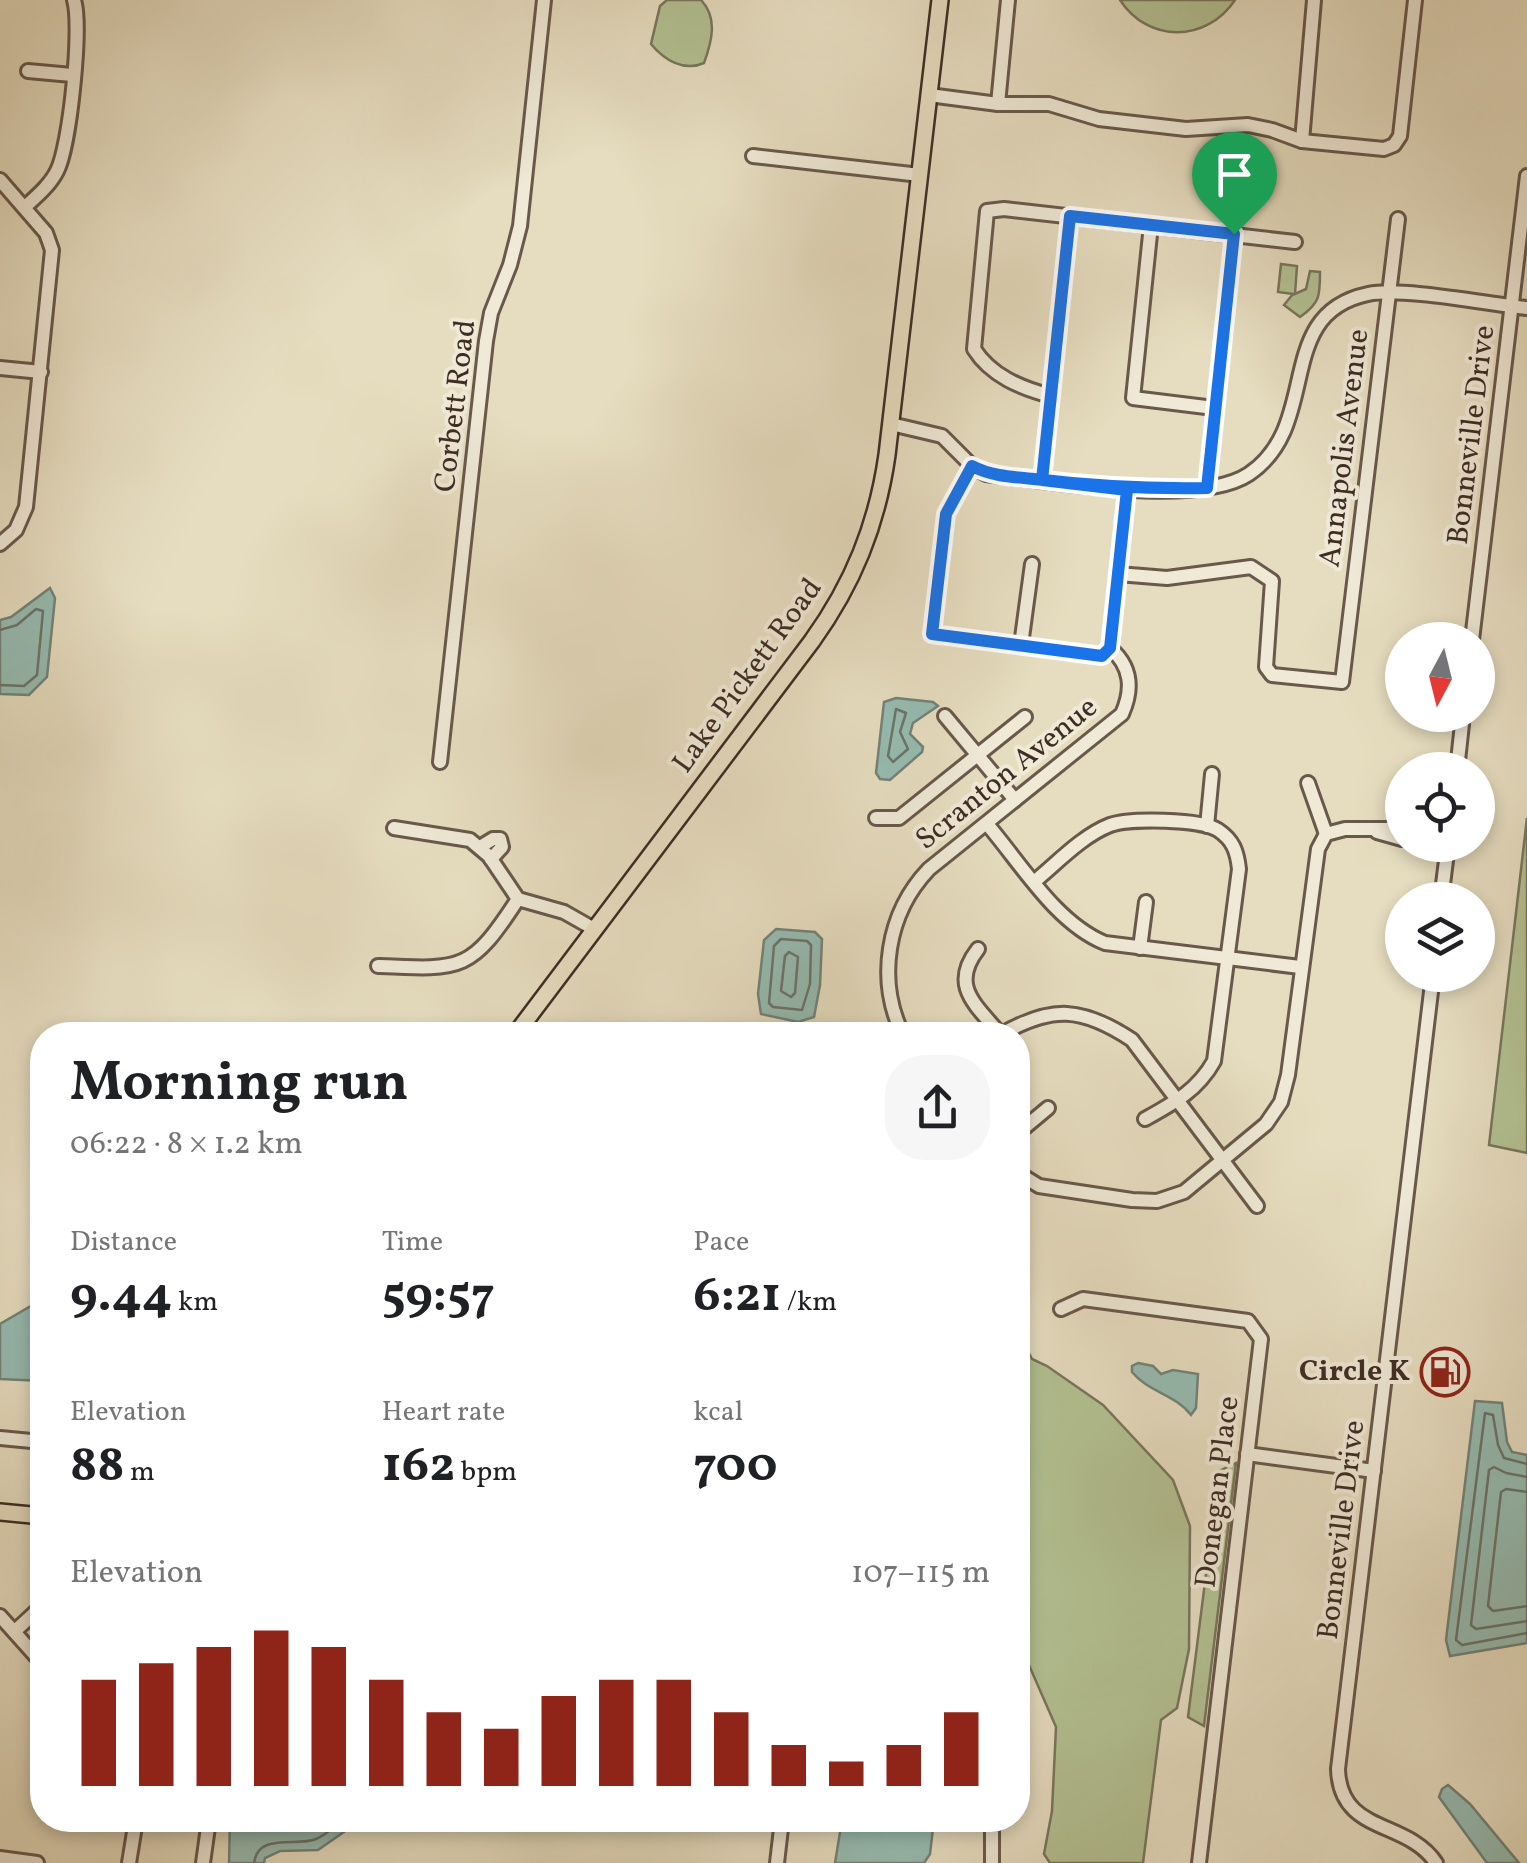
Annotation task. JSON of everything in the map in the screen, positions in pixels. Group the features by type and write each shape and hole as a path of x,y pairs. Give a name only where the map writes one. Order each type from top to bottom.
{"main road":[{"name":"Lake Pickett Road","path":"525,1022 799,659 842,597 863,552 878,507 891,424 940,0"},
{"path":"0,1512 30,1515"}],"street":[{"path":"26,206 56,174 64,153 78,30 74,0"},
{"name":"Corbett Road","path":"440,762 486,340 520,226 544,0"},
{"path":"998,104 1008,0"},
{"path":"1302,141 1314,0"},
{"path":"930,95 998,104 1049,104 1099,119 1186,128 1248,126 1302,141 1384,149 1400,136 1415,0"},
{"path":"28,72 72,75"},
{"path":"753,156 920,175"},
{"name":"Bonneville Drive","path":"1474,622 1527,176"},
{"path":"0,180 26,206 46,233 52,250 26,507 16,530 0,544"},
{"path":"1051,396 1026,389 997,373 974,349 986,211 1004,209 1294,242"},
{"path":"1042,480 1070,216"},
{"name":"Annapolis Avenue","path":"1118,574 1167,578 1251,567 1264,573 1272,581 1266,667 1272,674 1342,682 1398,219"},
{"path":"1151,225 1133,398 1214,408"},
{"path":"1207,488 1234,234"},
{"path":"891,424 942,436 972,466 986,474 1127,490 1207,488 1249,474 1285,433 1295,408 1306,345 1330,312 1354,299 1388,292 1527,308"},
{"path":"0,368 41,372"},
{"path":"972,466 946,514 932,634 1102,656 1110,648 1127,490"},
{"path":"1021,646 1032,564"},
{"name":"Scranton Avenue","path":"897,1022 888,992 898,910 910,889 929,869 1122,714 1130,697 1128,670 1110,648"},
{"path":"945,716 1015,800"},
{"path":"876,818 900,818 1025,716"},
{"path":"1207,826 1212,774"},
{"path":"1308,782 1326,834"},
{"path":"1035,881 1090,835 1129,820 1214,827 1237,851 1239,869 1214,1060 1203,1081 1178,1101 1145,1119"},
{"path":"987,824 1064,919 1084,934 1106,943 1300,968"},
{"path":"394,828 464,838 491,859 518,898 564,912 594,929"},
{"path":"1030,1180 1039,1186 1157,1201 1184,1192 1266,1124 1281,1102 1288,1076 1318,849 1326,834 1346,828 1385,829"},
{"path":"1370,830 1385,835"},
{"path":"378,966 432,969 458,964 480,952 518,898"},
{"path":"1140,948 1146,902"},
{"path":"978,950 966,964 963,979 971,998 990,1022"},
{"name":"Bonneville Drive","path":"1431,992 1338,1770 1339,1788 1352,1808 1368,1821 1413,1840 1436,1863"},
{"path":"1028,1022 1047,1013 1082,1015 1106,1023 1132,1040 1257,1206"},
{"path":"1030,1123 1048,1108"},
{"name":"Donegan Place","path":"1061,1308 1083,1299 1248,1321 1261,1339 1199,1863"},
{"path":"0,1438 30,1441"},
{"path":"1248,1454 1374,1471"},
{"path":"0,1616 30,1649"},
{"path":"15,1631 30,1618"},
{"path":"129,1863 134,1832"},
{"path":"203,1863 207,1832"},
{"path":"778,1863 781,1832"},
{"path":"992,1832 992,1863"},
{"path":"0,1858 38,1863"}],"green space":[{"path":"667,0 701,0 706,7 712,30 704,63 675,63 651,44 660,6"},
{"path":"1120,0 1235,0 1209,24 1177,32 1146,24"},
{"path":"1281,264 1297,266 1295,294 1306,289 1310,271 1320,272 1318,298 1300,317 1284,305 1293,294 1278,292"},
{"path":"1527,818 1527,1153 1489,1145"},
{"path":"1030,1355 1103,1405 1173,1480 1190,1526 1189,1649 1177,1708 1161,1720 1143,1863 1050,1863 1044,1854 1052,1811 1056,1727 1030,1667"},
{"path":"1236,1463 1204,1726 1188,1717 1219,1471"}],"water":[{"path":"50,588 55,598 47,677 29,695 0,694 0,620 11,617"},
{"path":"896,698 938,706 913,723 910,734 923,747 922,752 890,780 880,779 876,773 884,702"},
{"path":"776,929 815,932 822,939 814,1017 798,1022 761,1014 758,994 764,940"},
{"path":"30,1307 30,1380 0,1379 0,1324"},
{"path":"1132,1366 1153,1366 1161,1374 1173,1370 1198,1374 1196,1408 1191,1415 1138,1379"},
{"path":"1475,1401 1502,1403 1507,1442 1512,1452 1527,1455 1527,1643 1450,1656 1446,1640"},
{"path":"1448,1785 1470,1804 1519,1863 1487,1863 1439,1797"},
{"path":"230,1832 344,1832 318,1850 280,1851 265,1858 264,1863 229,1863"},
{"path":"840,1832 933,1832 930,1854 924,1863 835,1863"}],"place":[{"name":"Circle K","path":"1445,1372"}],"route":[{"path":"1234,234 1070,216 1042,480 1127,490 1110,648 1102,656 932,634 946,514 972,466 986,474 1127,490 1207,488 1234,234"}]}
